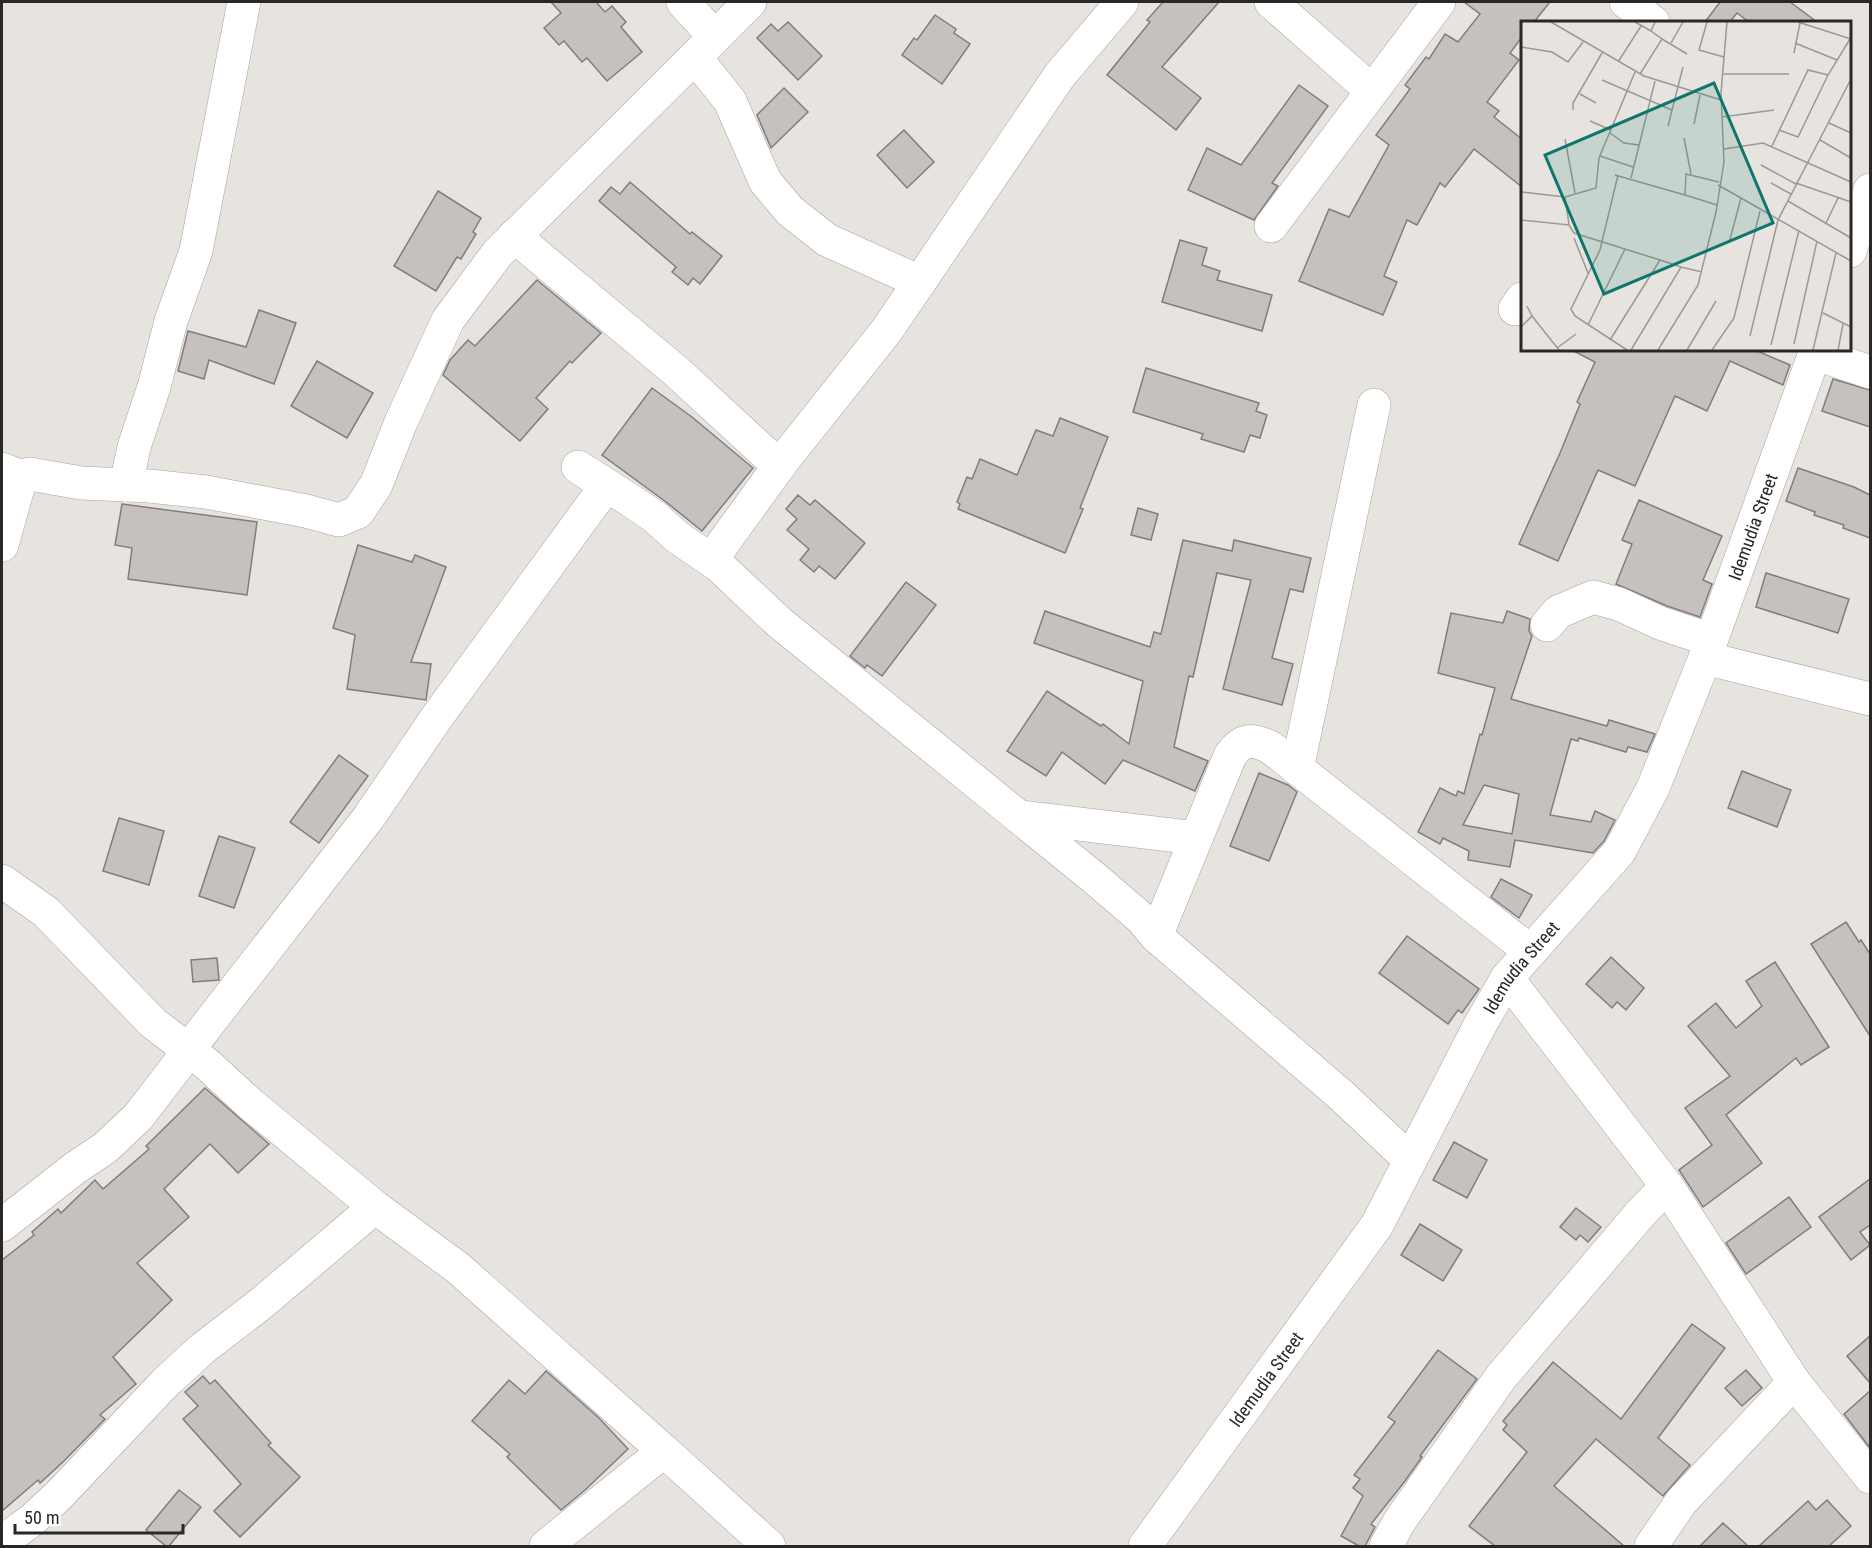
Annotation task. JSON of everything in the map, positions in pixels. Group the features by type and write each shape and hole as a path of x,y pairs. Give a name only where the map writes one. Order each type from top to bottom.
{"street":[{"path":"126,485 134,447 154,387 171,321 196,251 244,2"},
{"path":"683,2 765,181 790,211 827,240 920,282"},
{"path":"2,545 11,473 81,483 206,492 306,511 339,520 358,512 376,485 401,422 448,320 497,254 750,2"},
{"path":"711,560 779,466 887,330 1060,75 1122,2"},
{"path":"1271,2 1372,91"},
{"path":"1270,226 1439,2"},
{"path":"1626,2 1652,21"},
{"path":"1851,173 1870,189 1851,248"},
{"path":"514,236 677,372 779,466"},
{"path":"1815,351 1870,372"},
{"name":"Idemudia Street","path":"1145,1546 1377,1225 1479,1025 1507,978 1619,852 1653,788 1708,649 1815,351"},
{"path":"1297,770 1374,405"},
{"path":"578,467 638,506 711,560 798,638 899,722 1020,817 1141,918 1156,936 1342,1096 1410,1160"},
{"path":"2,1225 75,1168 105,1148 138,1117 369,817 444,708 606,486"},
{"path":"1547,625 1558,612 1593,597 1619,604 1708,649 1870,699"},
{"path":"1156,936 1230,756 1236,747 1245,741 1260,742 1270,747 1530,951"},
{"path":"1020,817 1196,838"},
{"path":"2,881 46,912 153,1023 208,1065 248,1102 375,1207 458,1268 769,1546"},
{"path":"1507,978 1667,1186 1794,1382 1870,1477"},
{"path":"1386,1546 1399,1522 1501,1377 1641,1213 1667,1186"},
{"path":"2,1542 32,1520 59,1495 165,1383 202,1349 263,1302 375,1207"},
{"path":"1651,1546 1680,1502 1794,1382"},
{"path":"546,1546 664,1451"}],"building":[{"path":"551,2 596,2 605,12 612,6 626,22 621,27 642,52 607,81 587,58 582,62 564,41 559,45 544,28 561,13"},
{"path":"1163,2 1219,2 1162,67 1201,98 1176,130 1107,75 1150,22 1147,20"},
{"path":"1464,2 1550,2 1535,21 1521,21 1521,38 1510,53 1519,60 1487,102 1499,111 1494,117 1521,138 1521,186 1474,149 1445,187 1440,183 1417,225 1407,220 1384,276 1397,282 1383,315 1299,281 1329,209 1349,217 1389,145 1376,135 1410,89 1405,85 1426,57 1429,59 1445,34 1458,42 1480,14"},
{"path":"1720,2 1790,2 1816,21 1748,21 1737,13 1731,21 1706,21"},
{"path":"935,15 956,29 954,33 970,44 942,84 902,55 914,38 917,40"},
{"path":"788,22 822,56 798,80 757,38 771,24 778,31"},
{"path":"1299,85 1328,106 1272,183 1278,186 1254,220 1188,190 1207,148 1241,165"},
{"path":"784,88 808,112 771,148 757,115"},
{"path":"904,130 934,162 907,188 877,155"},
{"path":"630,182 690,234 692,232 722,256 700,284 693,278 688,285 672,272 676,267 599,201 611,187 620,194"},
{"path":"438,191 481,218 473,232 476,234 461,259 457,257 436,291 394,266"},
{"path":"1180,240 1207,248 1202,265 1220,271 1217,280 1272,295 1262,331 1162,302"},
{"path":"537,280 601,333 572,363 570,361 536,398 548,409 520,441 443,375 450,360 468,340 475,346"},
{"path":"259,310 296,323 274,384 209,360 204,379 178,371 188,331 246,347"},
{"path":"1574,351 1757,351 1790,365 1783,385 1730,361 1707,411 1675,396 1635,486 1598,470 1558,561 1519,544 1560,453 1580,404 1577,402 1595,362"},
{"path":"317,361 373,393 347,438 291,406"},
{"path":"1146,368 1259,403 1256,411 1267,415 1260,438 1250,435 1244,452 1201,439 1203,434 1133,412"},
{"path":"1833,379 1870,390 1870,427 1822,411"},
{"path":"652,388 692,417 753,468 702,531 602,455"},
{"path":"1060,418 1108,437 1065,553 958,509 960,504 957,502 967,477 972,479 980,459 1017,475 1036,430 1053,436"},
{"path":"1798,468 1854,487 1870,495 1870,538 1786,501"},
{"path":"798,495 810,505 815,500 865,543 835,579 819,566 814,572 800,560 809,549 787,530 797,519 786,509"},
{"path":"1639,500 1722,536 1703,580 1712,584 1700,617 1667,606 1616,584 1632,544 1622,540"},
{"path":"122,504 257,522 247,595 128,579 132,548 115,545"},
{"path":"1138,508 1158,514 1151,540 1131,535"},
{"path":"1183,540 1232,551 1234,540 1311,558 1303,592 1290,589 1272,658 1293,664 1282,705 1223,689 1251,580 1217,573 1193,677 1189,676 1174,747 1208,761 1195,791 1123,760 1105,784 1062,752 1046,776 1007,751 1047,691 1101,726 1103,724 1129,744 1143,681 1034,643 1045,611 1150,647 1154,632 1161,634"},
{"path":"358,545 412,562 415,555 446,567 411,662 431,664 426,700 347,689 355,635 333,628"},
{"path":"1766,573 1849,599 1838,633 1756,607"},
{"path":"906,582 936,605 882,676 867,665 865,668 850,656"},
{"path":"1507,611 1530,619 1529,631 1532,636 1511,699 1607,726 1609,720 1655,734 1647,752 1628,747 1626,752 1579,738 1578,741 1571,739 1550,815 1591,822 1595,811 1615,820 1604,841 1593,853 1515,840 1510,867 1468,860 1469,851 1443,838 1440,844 1418,832 1440,788 1456,796 1458,791 1464,794 1495,688 1438,673 1451,613 1503,623","holes":["1484,785 1519,794 1512,834 1463,825"]},
{"path":"339,755 368,776 319,843 290,822"},
{"path":"1742,771 1791,790 1777,827 1728,808"},
{"path":"1259,773 1288,785 1297,792 1269,861 1230,846"},
{"path":"119,818 164,831 149,885 103,871"},
{"path":"219,836 255,848 234,908 199,896"},
{"path":"1501,879 1532,895 1519,918 1491,897"},
{"path":"1846,922 1870,954 1870,1036 1811,944"},
{"path":"1407,936 1479,989 1462,1013 1458,1010 1448,1024 1379,973"},
{"path":"1611,957 1644,988 1626,1010 1617,1002 1612,1008 1586,984"},
{"path":"217,958 219,980 193,982 191,960"},
{"path":"1775,962 1829,1047 1801,1065 1796,1058 1726,1115 1762,1163 1703,1207 1679,1170 1712,1145 1685,1108 1730,1076 1688,1026 1716,1003 1736,1028 1762,1006 1746,981"},
{"path":"205,1088 269,1144 238,1173 210,1144 164,1189 189,1217 137,1263 172,1300 113,1357 136,1384 100,1415 105,1419 64,1461 40,1483 38,1480 2,1511 2,1260 34,1235 32,1232 58,1209 61,1213 95,1180 103,1189 149,1149 146,1146"},
{"path":"1454,1142 1487,1160 1467,1198 1433,1180"},
{"path":"1870,1179 1870,1225 1860,1232 1870,1245 1851,1260 1819,1217"},
{"path":"1789,1197 1811,1227 1746,1274 1726,1243"},
{"path":"1576,1208 1601,1227 1588,1242 1580,1235 1576,1240 1560,1227"},
{"path":"1420,1224 1462,1250 1443,1281 1401,1255"},
{"path":"1692,1324 1725,1348 1658,1438 1690,1465 1663,1496 1596,1439 1554,1486 1624,1546 1495,1546 1469,1526 1527,1452 1503,1430 1507,1425 1503,1421 1553,1362 1621,1419"},
{"path":"1870,1336 1870,1383 1847,1356"},
{"path":"1438,1350 1477,1379 1420,1456 1422,1457 1405,1481 1371,1524 1375,1527 1365,1546 1359,1546 1341,1536 1363,1496 1353,1488 1360,1479 1354,1475 1395,1422 1388,1417"},
{"path":"1746,1370 1762,1388 1742,1406 1725,1388"},
{"path":"546,1371 599,1418 628,1449 561,1510 507,1457 510,1454 472,1421 509,1380 525,1394"},
{"path":"203,1376 210,1384 215,1380 271,1443 268,1445 300,1477 240,1537 214,1511 241,1484 183,1419 198,1406 185,1392"},
{"path":"1870,1391 1870,1448 1844,1414"},
{"path":"179,1490 201,1507 169,1546 166,1546 146,1530"},
{"path":"1827,1500 1851,1526 1829,1546 1759,1546 1808,1501 1816,1510"},
{"path":"1723,1523 1748,1546 1700,1546"}]}
